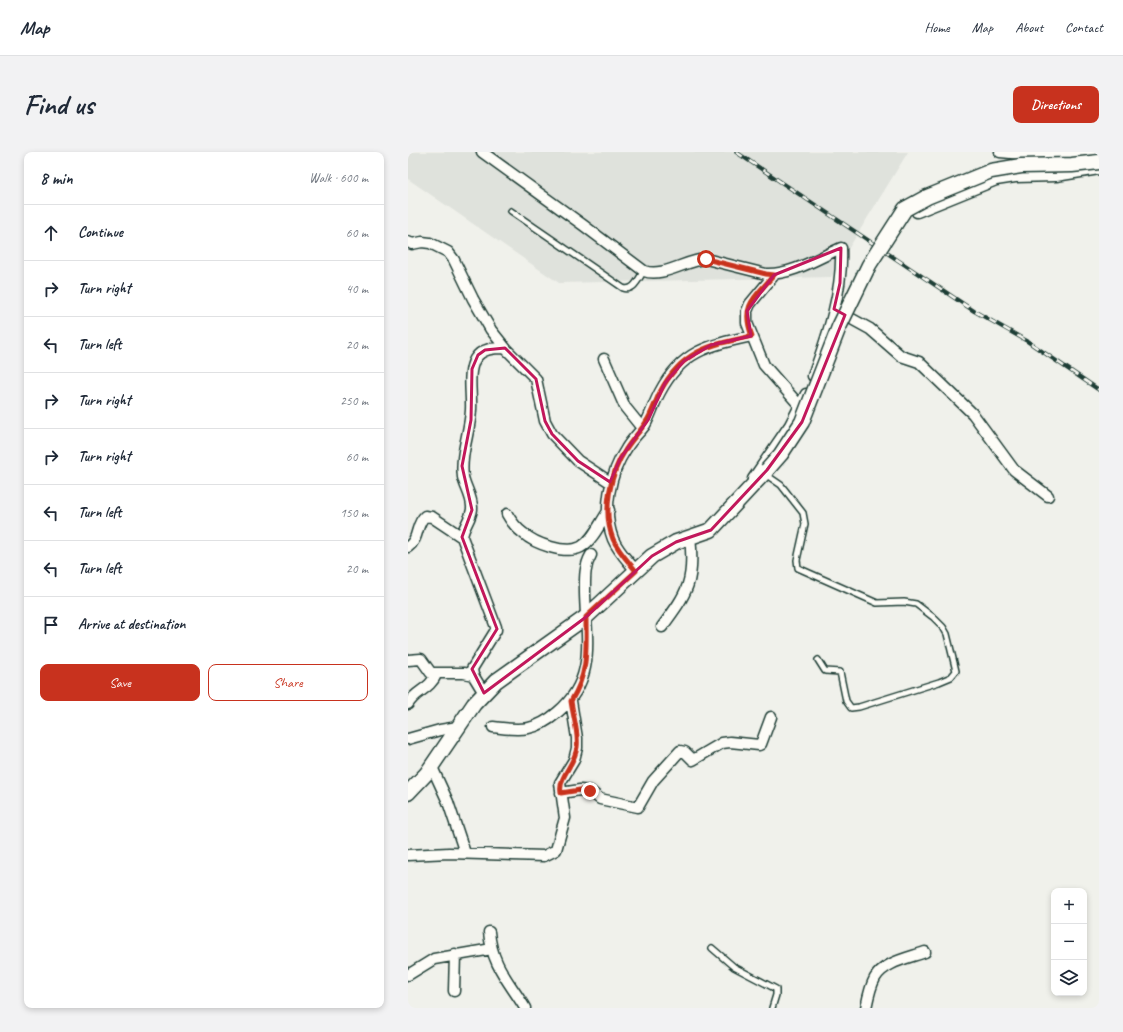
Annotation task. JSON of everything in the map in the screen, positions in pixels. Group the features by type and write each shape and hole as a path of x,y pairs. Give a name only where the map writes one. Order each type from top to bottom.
{"street":[{"path":"482,152 594,232 644,271 655,273 690,261 706,259 774,275 794,269 841,248 840,283 834,309 816,369 800,406 783,436 758,470 750,488"},
{"path":"1000,152 1054,157 1099,152"},
{"path":"408,792 432,767 458,727 484,693 496,681 586,617 636,571 664,549 690,537 711,530 766,472 781,454 802,422 840,327 869,265 905,209 927,197 991,171 1021,166 1072,165 1099,162"},
{"path":"917,212 986,183 1004,178 1056,176 1099,169"},
{"path":"408,242 412,244 422,242 430,243 448,252 454,260 487,324 505,348 536,379 545,421 552,434 578,461 610,482"},
{"path":"774,275 753,300 747,311 747,322 764,365 800,406"},
{"path":"834,309 870,329 901,356 919,362 973,414 1014,470 1048,496"},
{"path":"636,571 613,539 610,528 610,482 626,448 642,428 665,383 684,361 711,345 752,336"},
{"path":"484,693 473,675 472,665 494,634 496,627 462,537 464,528 472,510 464,482 462,466 470,420 472,369 475,359 481,352 493,348 505,348"},
{"path":"604,359 625,407 642,428"},
{"path":"507,514 524,534 548,547 572,549 580,548 590,539 609,510"},
{"path":"408,547 415,541 421,520 425,516 432,517 462,537"},
{"path":"662,627 687,590 692,570 690,537"},
{"path":"493,727 522,730 535,728 545,723 571,701 578,690 586,668 585,572 587,561 591,555"},
{"path":"408,660 421,659 428,671 473,675"},
{"path":"408,704 414,696 432,684 437,673"},
{"path":"408,856 465,853 533,856 552,853 558,846 565,818 560,783 574,760 577,748 577,738 571,701"},
{"path":"561,793 580,790 590,791 600,799 638,807 653,781 680,751 685,752 693,760 722,743 730,742 759,745 761,744 772,717"},
{"path":"408,739 440,730 458,727"},
{"path":"432,767 450,808 465,853"},
{"path":"489,932 492,949 500,972 525,1008"},
{"path":"408,975 434,959 455,954 492,949"},
{"path":"866,1008 872,986 880,971 892,964 925,952"},
{"path":"454,991 455,954"}],"lane":[{"path":"512,211 623,288 632,288 644,271"},
{"path":"766,472 781,485 803,513 805,524 797,560 798,568 877,603 904,602 916,604 943,627 947,634 956,671 950,677 939,682 859,707 851,708 846,701 840,672 825,671 818,660"},
{"path":"712,948 734,967 776,989 776,995 772,1008"}],"highlighted area":[{"path":"841,248 840,283 834,309 845,315 802,422 767,470 711,530 676,542 652,556 586,617 484,693 472,669 497,629 462,537 472,510 462,466 471,420 472,369 478,355 485,350 505,348 536,379 545,421 552,434 578,461 610,482 620,459 648,420 665,383 684,361 711,345 751,336 747,311 774,275"}],"shaded area":[{"path":"408,152 908,152 831,277 559,283 408,179"}],"railway":[{"path":"736,152 974,311 1027,341 1099,390"}],"route":[{"path":"590,791 580,790 561,793 560,783 574,760 577,748 577,738 571,701 583,679 586,668 586,617 636,571 613,539 610,528 610,482 626,448 648,420 665,383 684,361 711,345 752,336 746,317 747,311 753,300 774,275 706,259"}]}
